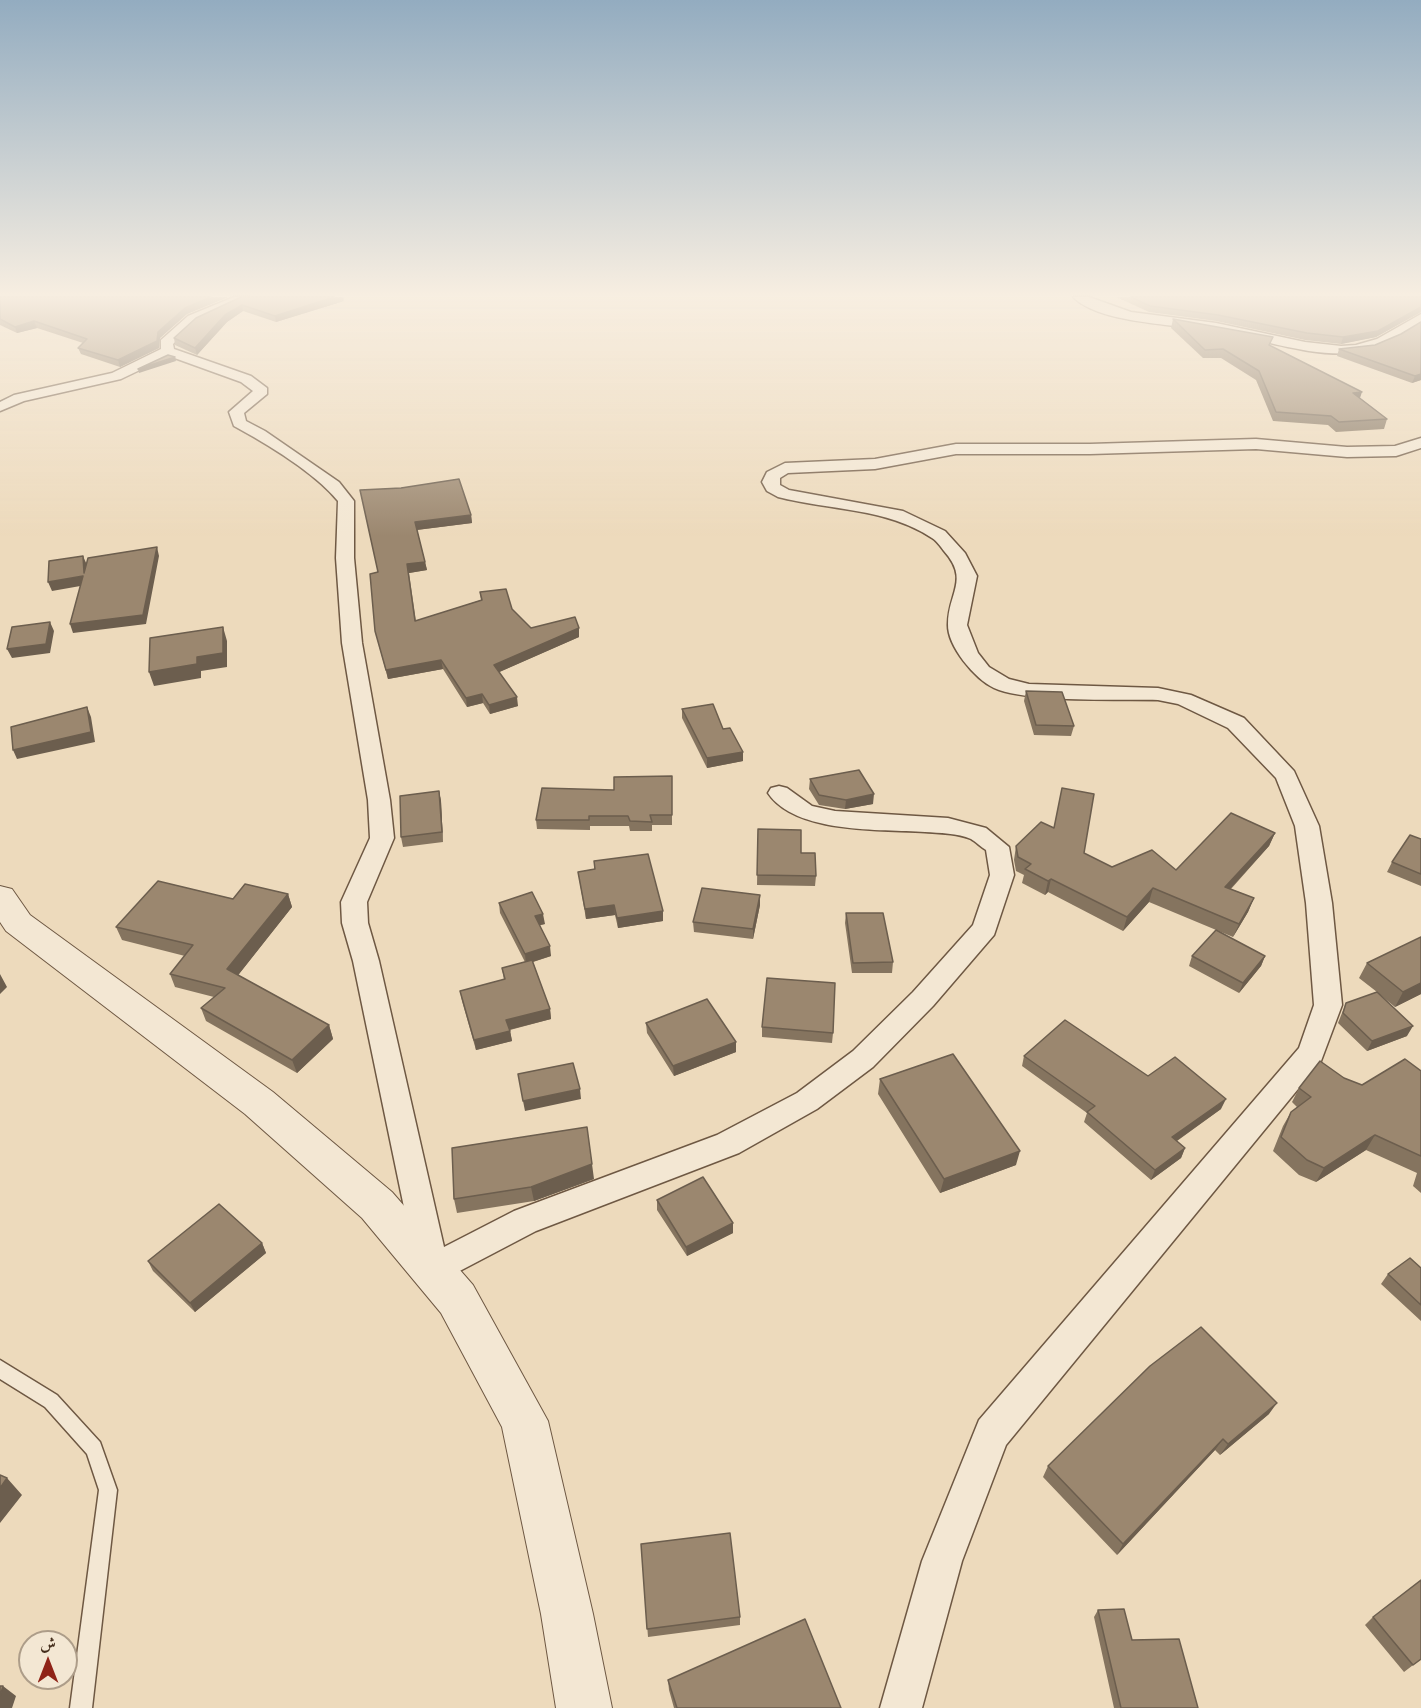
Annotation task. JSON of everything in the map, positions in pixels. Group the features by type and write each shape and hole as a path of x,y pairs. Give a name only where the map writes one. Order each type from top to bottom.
{"street":[{"path":"0,407 20,398 113,377"},
{"path":"240,377 262,391 236,412 239,423 260,434 333,485 346,501 345,558 352,642 379,800 382,838 354,902 355,923 366,961 433,1270"},
{"path":"901,1708 942,1561 992,1433 1311,1053 1328,1005 1319,903 1307,826 1286,776 1236,723 1202,706 1158,694 1029,690 1002,684 982,672 969,654 957,625 968,576 959,557 939,535 897,515 784,494 773,488 770,482 773,475 785,468 875,464 956,448 1090,450 1256,444 1347,452 1396,451 1421,443"},
{"path":"433,1270 525,1221 728,1144 807,1101 863,1059 923,999 984,929 1002,874 997,847 978,834 948,826 835,819 804,811 779,793"},
{"path":"0,897 18,923 259,1103 377,1205 457,1299 524,1421 567,1614 584,1708"}],"lane":[{"path":"0,1369 51,1401 93,1448 108,1490 81,1708"}],"building":[{"path":"1261,377 1332,377 1362,392 1353,393 1387,419 1339,422 1331,416 1276,412"},
{"path":"459,479 471,515 415,522 425,562 407,564 415,621 482,600 480,592 506,589 512,609 531,628 575,617 579,628 494,665 517,697 489,705 482,694 466,698 441,660 386,670 375,631 370,574 378,572 360,490 401,488"},
{"path":"157,547 143,615 70,624 83,576 48,582 49,561 83,556 84,573 88,558"},
{"path":"50,622 46,644 7,649 12,627"},
{"path":"223,627 223,653 197,657 197,664 149,672 150,638"},
{"path":"1026,691 1062,692 1074,726 1036,725"},
{"path":"713,704 723,729 730,728 743,752 707,758 682,709"},
{"path":"87,707 91,732 13,750 11,727"},
{"path":"859,770 874,794 846,800 819,795 810,779"},
{"path":"672,776 672,815 650,815 652,822 630,821 628,816 589,816 589,820 536,820 542,788 614,790 614,777"},
{"path":"1062,788 1094,794 1084,853 1112,867 1152,850 1176,870 1231,813 1275,833 1225,887 1254,898 1239,924 1153,888 1127,917 1051,879 1048,881 1025,869 1031,864 1018,857 1016,846 1041,822 1054,828"},
{"path":"439,791 442,832 401,837 400,796"},
{"path":"758,829 801,830 801,853 815,853 816,876 757,875"},
{"path":"1410,835 1421,839 1421,874 1392,862"},
{"path":"648,854 663,911 617,918 614,905 585,909 578,872 595,869 594,861"},
{"path":"158,881 233,899 245,884 288,894 227,969 329,1025 292,1060 201,1008 225,988 170,974 193,945 116,927"},
{"path":"702,888 760,895 753,929 693,922"},
{"path":"532,892 543,914 535,916 550,946 525,954 499,903"},
{"path":"846,913 883,913 893,962 853,963"},
{"path":"1216,930 1265,956 1243,983 1192,956"},
{"path":"1421,937 1421,983 1403,992 1367,963"},
{"path":"532,960 550,1009 506,1020 510,1031 474,1040 460,991 505,979 502,968"},
{"path":"767,978 835,983 833,1033 762,1027"},
{"path":"1377,992 1413,1026 1372,1041 1343,1013 1346,1003"},
{"path":"707,999 736,1042 673,1066 646,1023"},
{"path":"1065,1020 1148,1076 1175,1057 1226,1099 1172,1137 1185,1148 1155,1170 1087,1112 1095,1106 1024,1056"},
{"path":"953,1054 1020,1151 944,1179 880,1079"},
{"path":"1405,1059 1421,1071 1421,1156 1375,1135 1324,1168 1307,1160 1281,1137 1291,1112 1311,1097 1299,1088 1320,1061 1344,1078 1362,1085"},
{"path":"573,1063 580,1089 523,1101 518,1074"},
{"path":"587,1127 592,1164 531,1187 454,1199 452,1148"},
{"path":"703,1177 733,1223 686,1247 657,1200"},
{"path":"219,1204 262,1243 190,1303 148,1261"},
{"path":"1410,1258 1421,1268 1421,1305 1388,1274"},
{"path":"1201,1327 1277,1403 1228,1444 1223,1439 1123,1544 1048,1466 1150,1366"},
{"path":"0,1475 7,1478 0,1488"},
{"path":"730,1533 740,1617 647,1629 641,1544"},
{"path":"1421,1580 1421,1659 1413,1665 1373,1617"},
{"path":"1124,1609 1132,1640 1179,1639 1198,1708 1121,1708 1098,1610"},
{"path":"805,1619 841,1708 677,1708 668,1680"}]}
